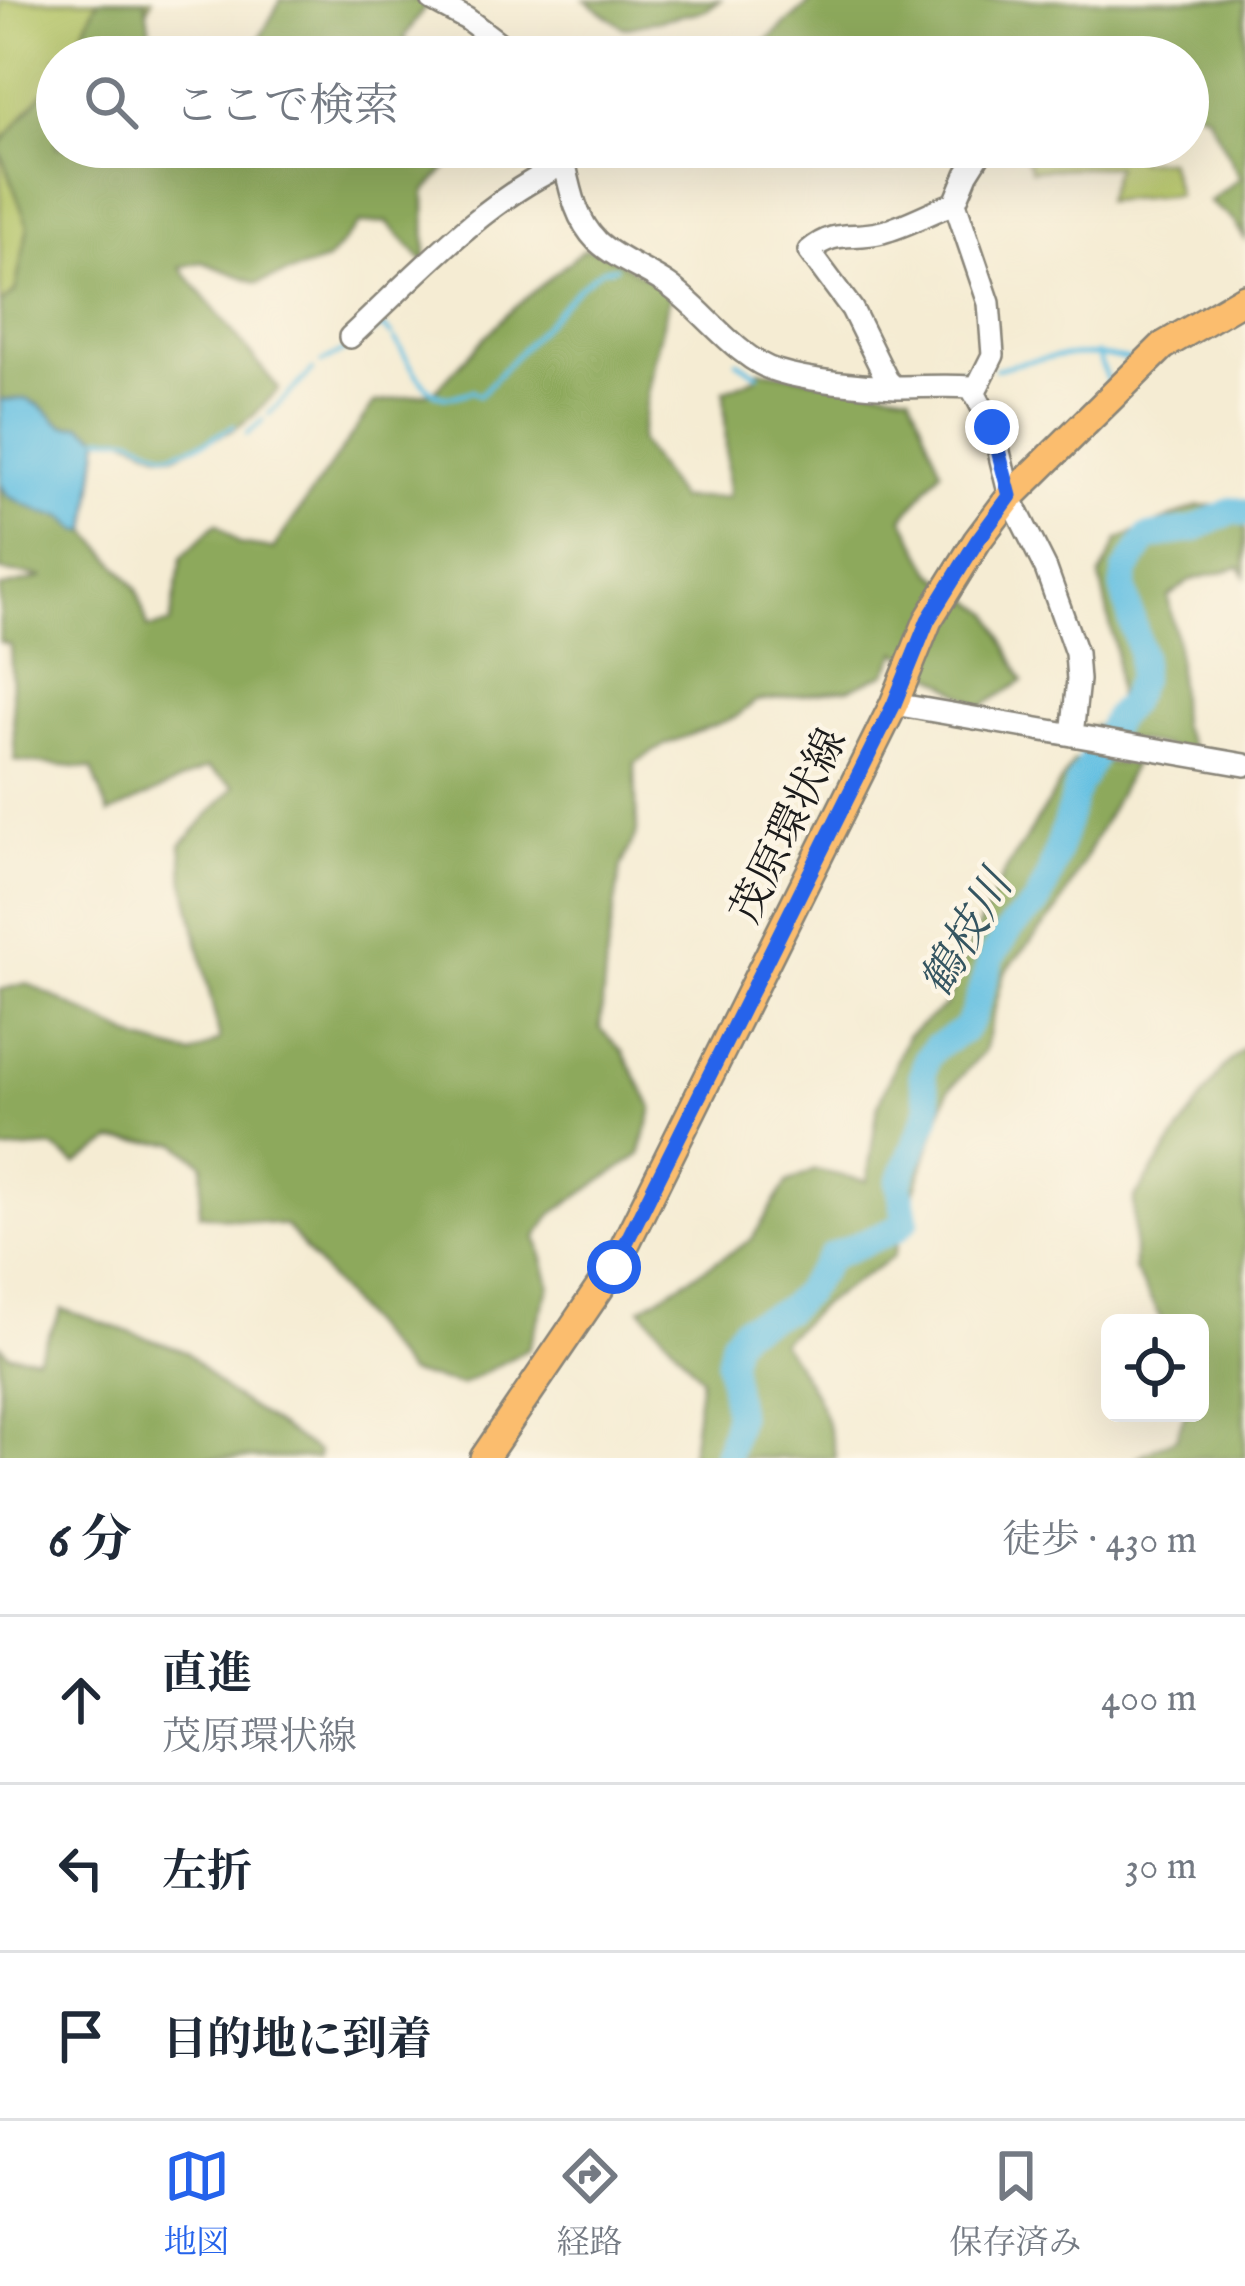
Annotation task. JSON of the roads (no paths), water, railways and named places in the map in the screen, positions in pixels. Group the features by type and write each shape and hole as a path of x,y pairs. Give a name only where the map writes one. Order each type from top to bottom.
{"main road":[{"name":"茂原環状線","path":"484,1458 614,1267 894,704 928,620 977,541 1010,496 1163,346 1245,298"}],"street":[{"path":"432,0 489,36"},
{"path":"350,337 474,222 551,168"},
{"path":"566,168 571,196 598,242 669,286 732,344 773,370 894,387 971,387 992,427 1010,496 1046,569 1076,653 1077,735"},
{"path":"971,168 955,202 989,303 993,356 974,393"},
{"path":"894,387 852,309 808,251 840,234 885,232 955,202"},
{"path":"894,704 1245,765"}],"water":[{"path":"24,399 62,425 80,425 100,437 88,531 79,531 64,517 8,496 0,483 0,400"}],"waterway":[{"path":"395,340 434,393 449,397 472,391 479,396 578,288 602,269 616,267"},
{"path":"367,335 382,326 392,335"},
{"path":"321,363 353,346"},
{"path":"1097,353 1109,385"},
{"path":"996,369 1063,356 1131,360"},
{"path":"737,361 758,374"},
{"path":"269,414 313,370"},
{"path":"912,376 978,370"},
{"path":"247,434 263,420"},
{"path":"100,437 130,437 173,453 234,426"},
{"name":"鶴枝川","path":"726,1458 737,1416 729,1362 733,1341 743,1328 786,1310 831,1256 897,1229 906,1220 899,1183 927,1117 922,1076 927,1058 964,1030 992,956 1012,926 1036,905 1078,785 1140,678 1141,654 1123,588 1125,572 1147,538 1193,529 1234,510 1245,513"}]}
